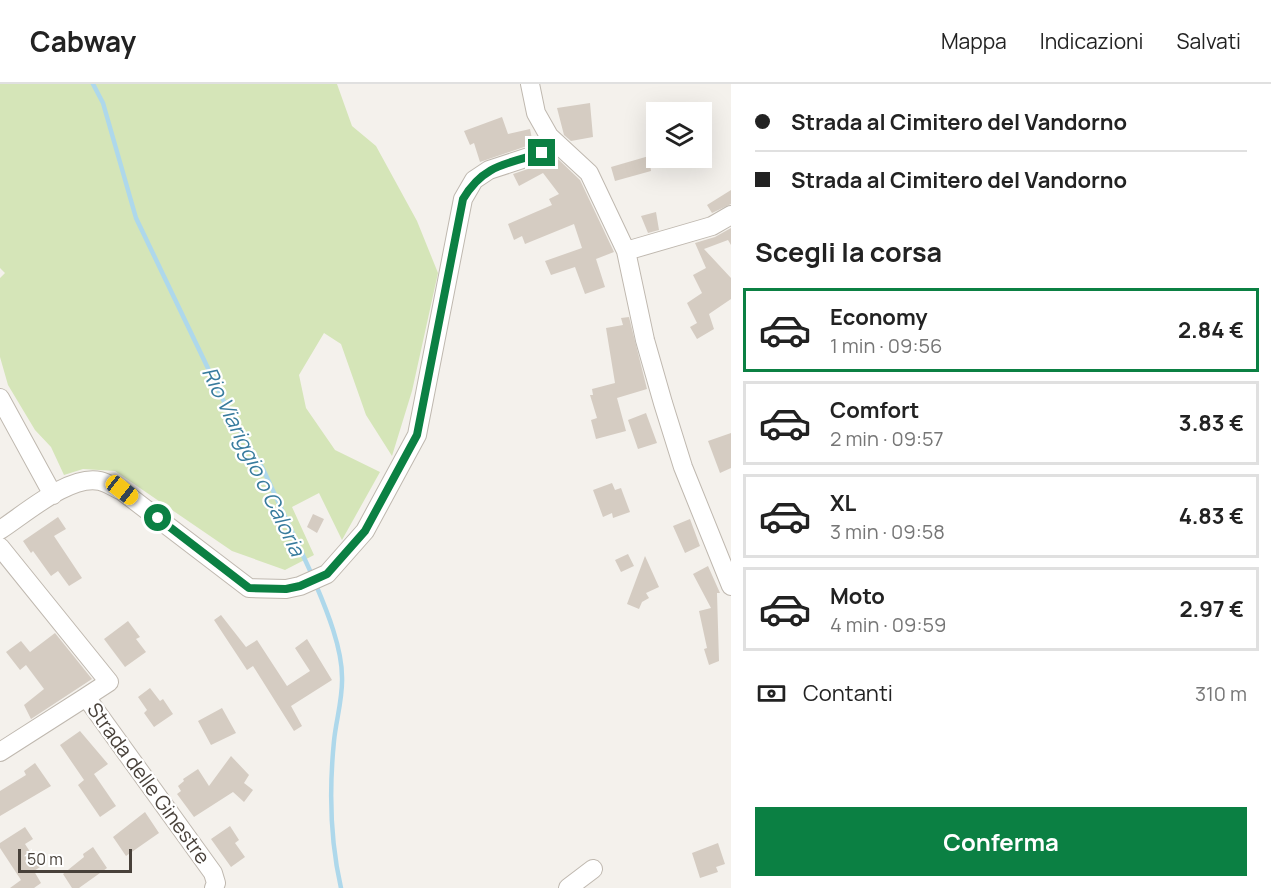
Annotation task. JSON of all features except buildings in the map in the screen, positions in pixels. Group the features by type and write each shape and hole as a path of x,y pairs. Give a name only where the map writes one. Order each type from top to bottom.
{"street":[{"path":"530,84 536,113 549,136 559,147 577,159 589,173 626,251 645,340 683,467 731,586"},
{"path":"0,530 53,495 84,480 100,481 122,490 249,588 286,589 300,586 327,574 365,531 417,435 463,199 474,180 489,170 559,147"},
{"path":"626,251 712,226 731,215"},
{"path":"0,398 53,495"},
{"name":"Strada delle Ginestre","path":"0,547 109,682 86,697 213,873 216,883 214,888"},
{"path":"0,752 86,697"},
{"path":"568,888 593,869"}],"green space":[{"path":"0,84 337,84 352,126 376,146 417,221 438,273 412,391 392,456 366,415 341,344 324,333 299,375 306,408 335,450 380,472 342,540 319,493 292,507 314,555 285,570 232,551 115,471 83,469 64,475 51,447 35,430 8,385 0,357 0,278 5,273 0,268"}],"waterway":[{"name":"Rio Viariggio o Caloria","path":"93,84 103,103 136,218 228,410 263,469 313,577"},
{"name":"Rio Viariggio o Caloria","path":"316,585 333,630 342,677 331,778 333,834 341,888"}],"route":[{"path":"158,518 249,588 286,589 300,586 327,574 365,531 417,435 463,199 474,180 489,170 542,153"}]}
